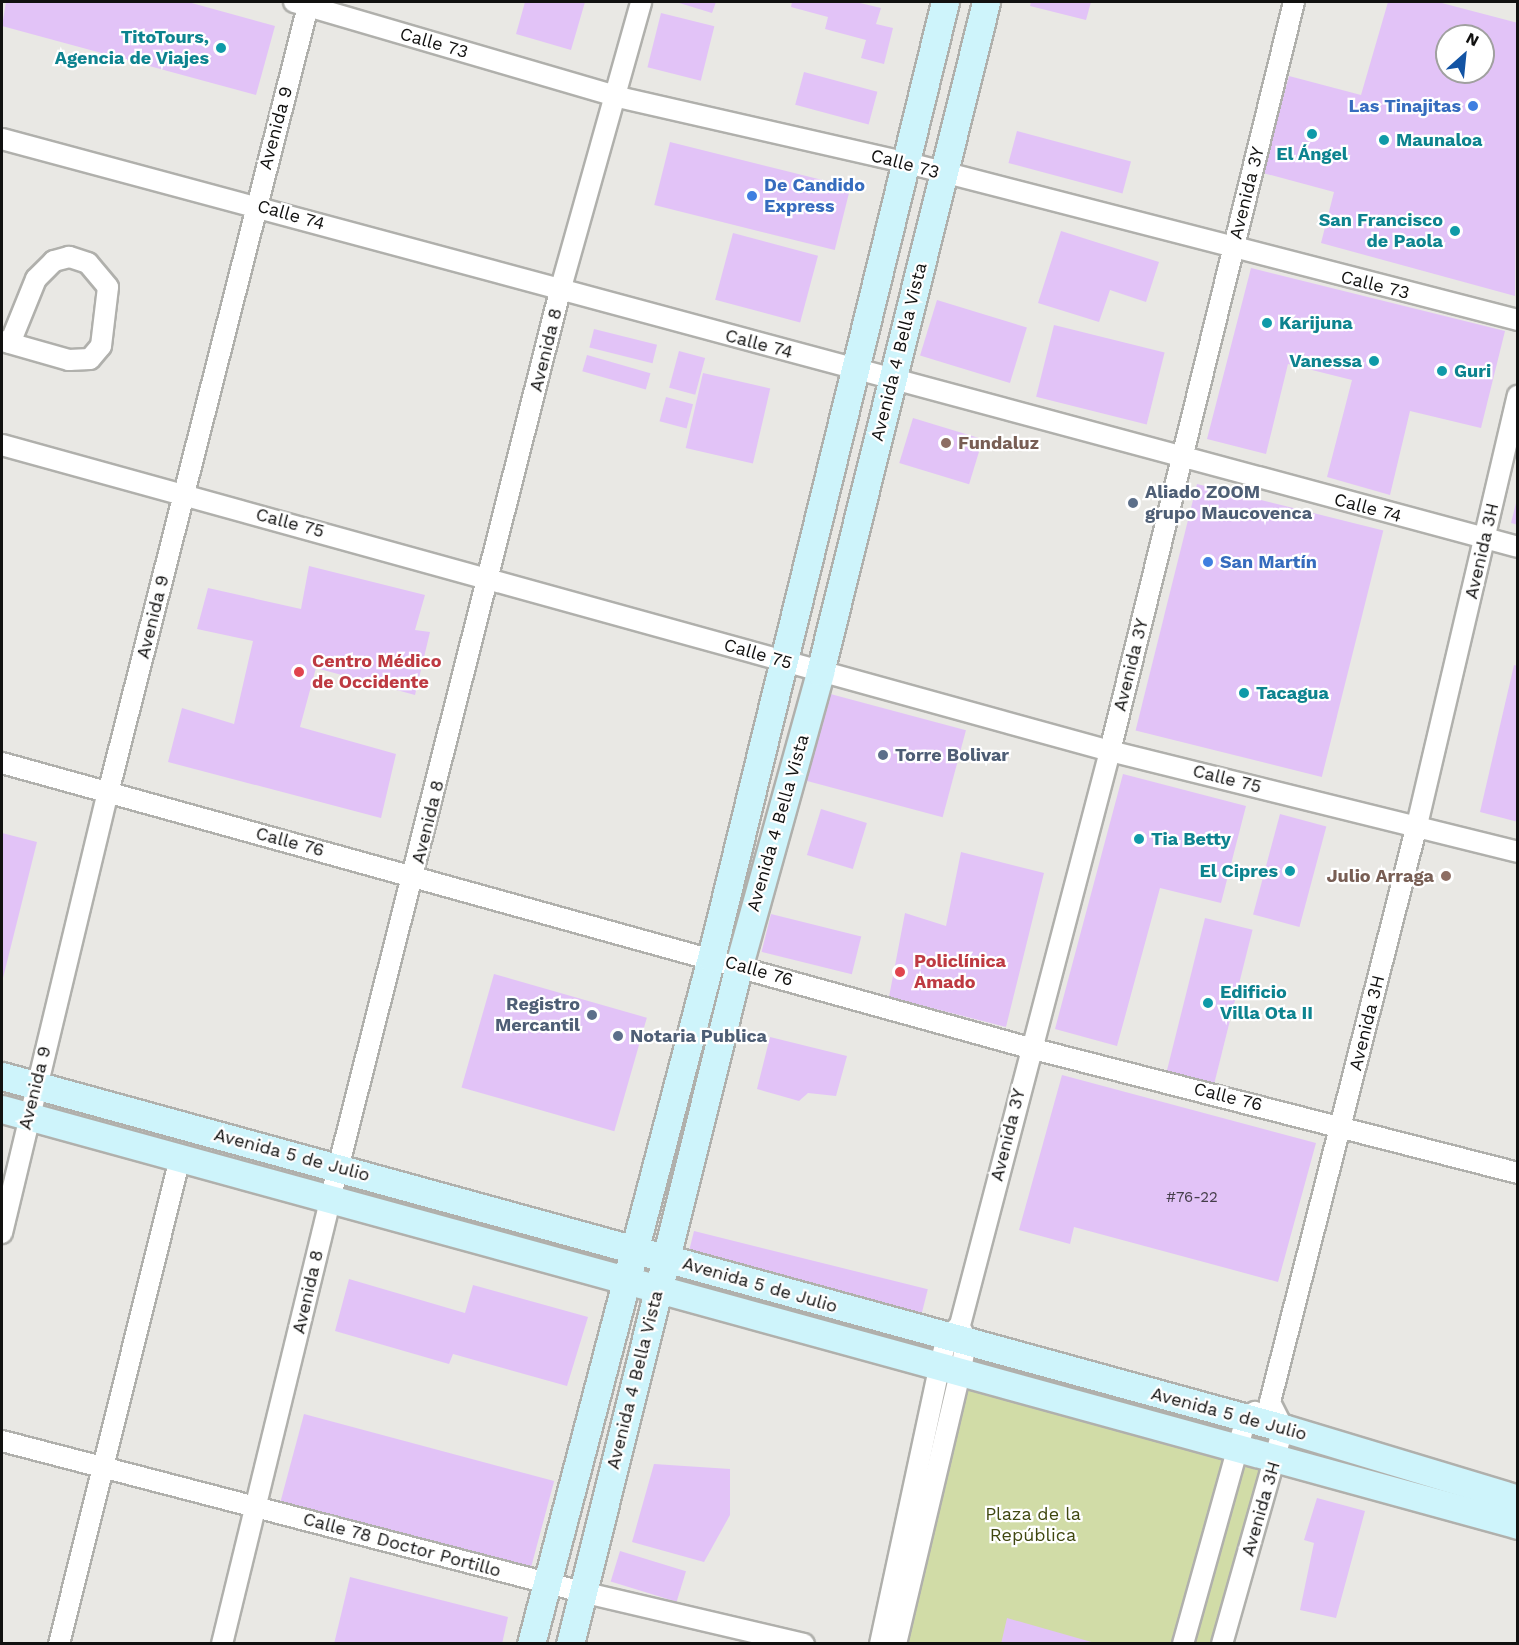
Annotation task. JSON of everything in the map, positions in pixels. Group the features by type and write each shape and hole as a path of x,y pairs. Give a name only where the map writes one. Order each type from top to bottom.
{"street":[{"name":"Avenida 8","path":"222,1644 258,1508 338,1167 415,877 560,291 618,96 641,2"},
{"name":"Avenida 4 Bella Vista","path":"531,1644 629,1284 945,2"},
{"name":"Avenida 4 Bella Vista","path":"570,1644 739,965 820,672 986,2"},
{"name":"Avenida 3Y","path":"880,1644 917,1514 950,1367 1030,1048 1110,751 1294,2"},
{"name":"Calle 73","path":"304,3 618,96 904,162 1233,249 1518,320"},
{"name":"Avenida 9","path":"2,1233 27,1116 256,206 304,3"},
{"name":"Calle 74","path":"2,139 256,206 892,381 1518,548"},
{"path":"69,257 99,273 108,287 97,354 69,360 6,342 36,279 54,261 69,257"},
{"name":"Avenida 3H","path":"1270,1402 1417,825 1486,540 1518,396"},
{"name":"Calle 75","path":"2,445 489,577 820,672 1110,751 1417,825 1518,852"},
{"name":"Calle 76","path":"2,763 739,965 1030,1048 1518,1173"},
{"name":"Avenida 5 de Julio","path":"2,1076 636,1251 958,1336 1283,1428 1518,1499"},
{"name":"Avenida 5 de Julio","path":"2,1109 657,1292 950,1367 1238,1445 1518,1525"},
{"path":"59,1644 101,1466 180,1158"},
{"path":"1183,1644 1246,1418 1270,1402 1283,1428"},
{"name":"Avenida 3H","path":"1222,1644 1283,1428"},
{"name":"Calle 78 Doctor Portillo","path":"2,1441 582,1592 804,1644"},
{"name":"Avenida 3Y","path":"896,1644 917,1514"}],"green space":[{"name":"Plaza de la República","path":"943,1379 1277,1470 1226,1643 888,1644"}],"building":[{"path":"6,2 188,2 275,26 256,95 2,26"},
{"path":"525,2 585,2 571,50 516,34"},
{"path":"676,2 716,2 712,13"},
{"path":"792,2 856,2 881,8 876,24 893,28 884,64 861,58 866,40 825,29 828,17 791,7"},
{"path":"1031,2 1091,2 1086,20 1030,6"},
{"path":"1388,2 1438,2 1518,23 1515,296 1321,243 1334,192 1263,173 1289,76 1361,95"},
{"path":"661,13 714,26 701,81 647,67"},
{"path":"804,72 877,92 869,125 795,105"},
{"path":"1017,131 1131,162 1122,193 1008,163"},
{"name":"De Candido Express","path":"670,142 850,187 835,250 654,205"},
{"path":"1061,231 1159,262 1146,302 1110,290 1099,322 1038,303"},
{"path":"733,233 818,256 800,322 715,300"},
{"path":"1251,268 1505,331 1481,428 1410,411 1390,495 1327,477 1352,380 1288,364 1266,454 1207,439"},
{"path":"937,300 1027,327 1010,383 920,355"},
{"path":"1054,325 1165,353 1147,424 1036,397"},
{"path":"594,329 657,345 652,363 589,347"},
{"path":"679,351 705,358 695,395 669,388"},
{"path":"587,355 650,373 646,390 582,371"},
{"path":"703,373 770,389 753,464 686,448"},
{"path":"666,397 693,404 687,428 660,421"},
{"path":"913,418 983,439 969,484 899,463"},
{"path":"1197,484 1383,530 1322,777 1136,730"},
{"path":"1518,500 1518,525 1511,523"},
{"name":"Centro Médico de Occidente","path":"309,566 425,595 415,630 430,632 415,695 316,668 300,727 396,754 381,818 168,762 182,708 234,724 253,641 197,629 208,588 301,609"},
{"path":"1514,665 1518,666 1518,822 1480,812"},
{"name":"Torre Bolivar","path":"823,692 966,730 943,817 800,779"},
{"path":"1123,774 1246,806 1221,903 1160,888 1117,1046 1055,1029"},
{"path":"821,809 867,823 853,869 807,855"},
{"name":"El Cipres","path":"1280,814 1326,826 1299,927 1253,914"},
{"path":"2,833 37,842 2,982"},
{"path":"961,852 1044,873 1006,1027 889,997 905,913 946,926"},
{"path":"771,914 861,936 852,974 762,952"},
{"name":"Edificio Villa Ota II","path":"1205,918 1253,930 1212,1091 1165,1079"},
{"path":"494,974 647,1018 614,1131 461,1087"},
{"path":"770,1037 847,1056 836,1096 808,1093 799,1101 757,1089"},
{"path":"1062,1075 1316,1143 1278,1282 1074,1227 1070,1244 1019,1230"},
{"path":"694,1231 928,1289 920,1320 686,1262"},
{"path":"349,1279 465,1313 473,1285 588,1317 567,1386 453,1354 449,1364 335,1331"},
{"path":"304,1414 554,1481 530,1570 280,1503"},
{"path":"654,1464 730,1469 730,1515 704,1562 632,1542"},
{"path":"1317,1498 1365,1511 1336,1618 1300,1610 1314,1543 1304,1540"},
{"path":"620,1551 686,1571 677,1602 611,1582"},
{"path":"350,1577 508,1617 502,1644 334,1644"},
{"path":"1007,1618 1095,1643 1095,1644 1001,1644"}],"place":[{"name":"TitoTours, Agencia de Viajes","path":"221,48"},
{"name":"Las Tinajitas","path":"1473,106"},
{"name":"El Ángel","path":"1312,134"},
{"name":"Maunaloa","path":"1384,140"},
{"name":"De Candido Express","path":"752,196"},
{"name":"San Francisco de Paola","path":"1455,231"},
{"name":"Karijuna","path":"1267,323"},
{"name":"Vanessa","path":"1374,361"},
{"name":"Guri","path":"1442,371"},
{"name":"Fundaluz","path":"946,443"},
{"name":"Aliado ZOOM grupo Maucovenca","path":"1133,503"},
{"name":"San Martín","path":"1208,562"},
{"name":"Centro Médico de Occidente","path":"299,672"},
{"name":"Tacagua","path":"1244,693"},
{"name":"Torre Bolivar","path":"883,755"},
{"name":"Tia Betty","path":"1139,839"},
{"name":"El Cipres","path":"1290,871"},
{"name":"Julio Arraga","path":"1446,876"},
{"name":"Policlínica Amado","path":"900,972"},
{"name":"Edificio Villa Ota II","path":"1208,1003"},
{"name":"Registro Mercantil","path":"592,1015"},
{"name":"Notaria Publica","path":"618,1036"}]}
